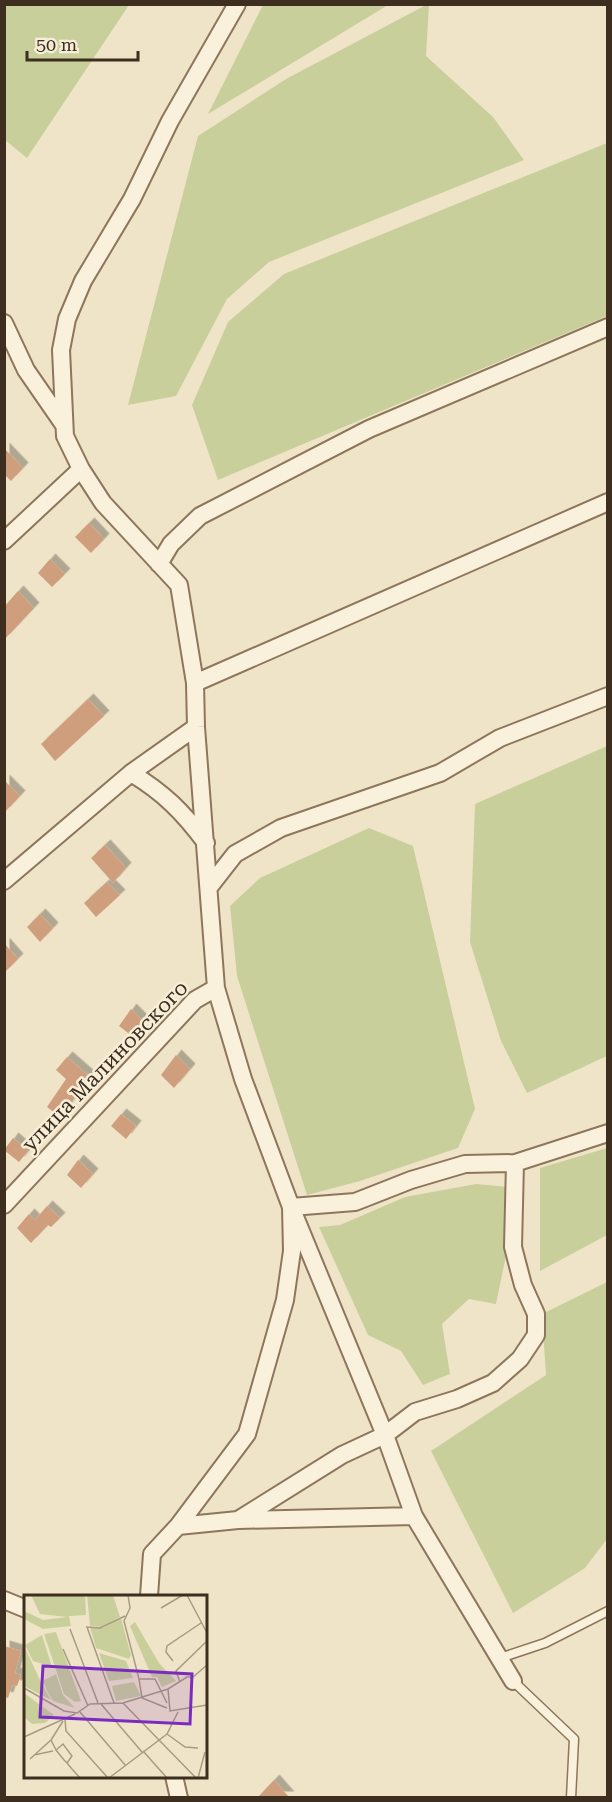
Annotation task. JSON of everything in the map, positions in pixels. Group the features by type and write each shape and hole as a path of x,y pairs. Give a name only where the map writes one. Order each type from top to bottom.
{"street":[{"path":"237,4 170,121 132,200 83,281 67,319 61,350 64,436 81,469 103,503 180,585 195,683 196,727 210,886 216,988 243,1079 291,1207 385,1435 414,1516 513,1681"},
{"path":"4,323 26,370 64,424"},
{"path":"159,564 171,544 200,516 369,429 608,327"},
{"path":"4,541 81,469"},
{"path":"195,683 608,502"},
{"path":"210,886 235,854 281,828 440,773 500,738 608,696"},
{"path":"4,880 131,773 196,727"},
{"path":"131,773 162,792 188,819 206,844"},
{"name":"улица Малиновского","path":"4,1205 195,1000 216,988"},
{"path":"291,1207 355,1202 411,1180 465,1164 515,1163 608,1133"},
{"path":"238,1520 342,1455 385,1435 415,1412 457,1399 493,1383 520,1359 536,1335 536,1314 524,1285 513,1247 515,1163"},
{"path":"149,1595 152,1554 178,1526 247,1434 285,1300 292,1251 291,1207"},
{"path":"178,1526 238,1520 414,1516"},
{"path":"4,1599 24,1608"},
{"path":"174,1778 179,1797"}],"lane":[{"path":"500,1658 545,1643 608,1611"},
{"path":"513,1681 574,1739 571,1797"}],"green space":[{"path":"263,4 388,5 208,114"},
{"path":"4,5 129,5 27,158 5,140"},
{"path":"429,5 426,56 493,117 524,160 269,262 227,299 176,396 128,405 198,136 286,79"},
{"path":"607,143 607,316 218,480 192,405 228,322 284,274"},
{"path":"607,746 607,1056 527,1093 501,1041 470,942 475,804"},
{"path":"369,828 413,846 475,1109 458,1148 360,1181 307,1195 237,976 230,906 260,878"},
{"path":"607,1148 607,1235 540,1271 540,1168"},
{"path":"476,1184 508,1187 518,1198 496,1304 469,1299 442,1324 450,1374 423,1385 401,1351 368,1335 319,1227 340,1225 405,1197"},
{"path":"607,1282 607,1539 585,1568 513,1613 431,1451 546,1375 542,1314"}],"building":[{"path":"4,448 23,468 11,481 4,474"},
{"path":"89,523 104,539 91,553 75,537"},
{"path":"50,559 65,574 52,587 38,573"},
{"path":"18,591 34,608 4,640 4,607"},
{"path":"88,699 104,716 55,761 41,744"},
{"path":"4,780 20,796 4,813"},
{"path":"105,845 126,868 113,883 91,858"},
{"path":"107,882 120,895 96,917 84,903"},
{"path":"40,914 53,928 40,942 27,927"},
{"path":"4,943 18,959 4,973"},
{"path":"131,1009 143,1021 132,1036 119,1026"},
{"path":"176,1055 190,1069 174,1088 161,1075"},
{"path":"67,1057 90,1077 60,1117 47,1107 66,1079 56,1070"},
{"path":"121,1114 136,1126 126,1139 111,1126"},
{"path":"13,1138 28,1151 19,1162 4,1150"},
{"path":"78,1160 93,1174 81,1188 67,1175"},
{"path":"47,1206 60,1218 51,1227 48,1225 31,1243 17,1228 29,1214 35,1220"},
{"path":"4,1646 21,1651 15,1673 21,1675 17,1686 12,1685 8,1698 4,1697"},
{"path":"274,1780 289,1797 258,1797"}]}
